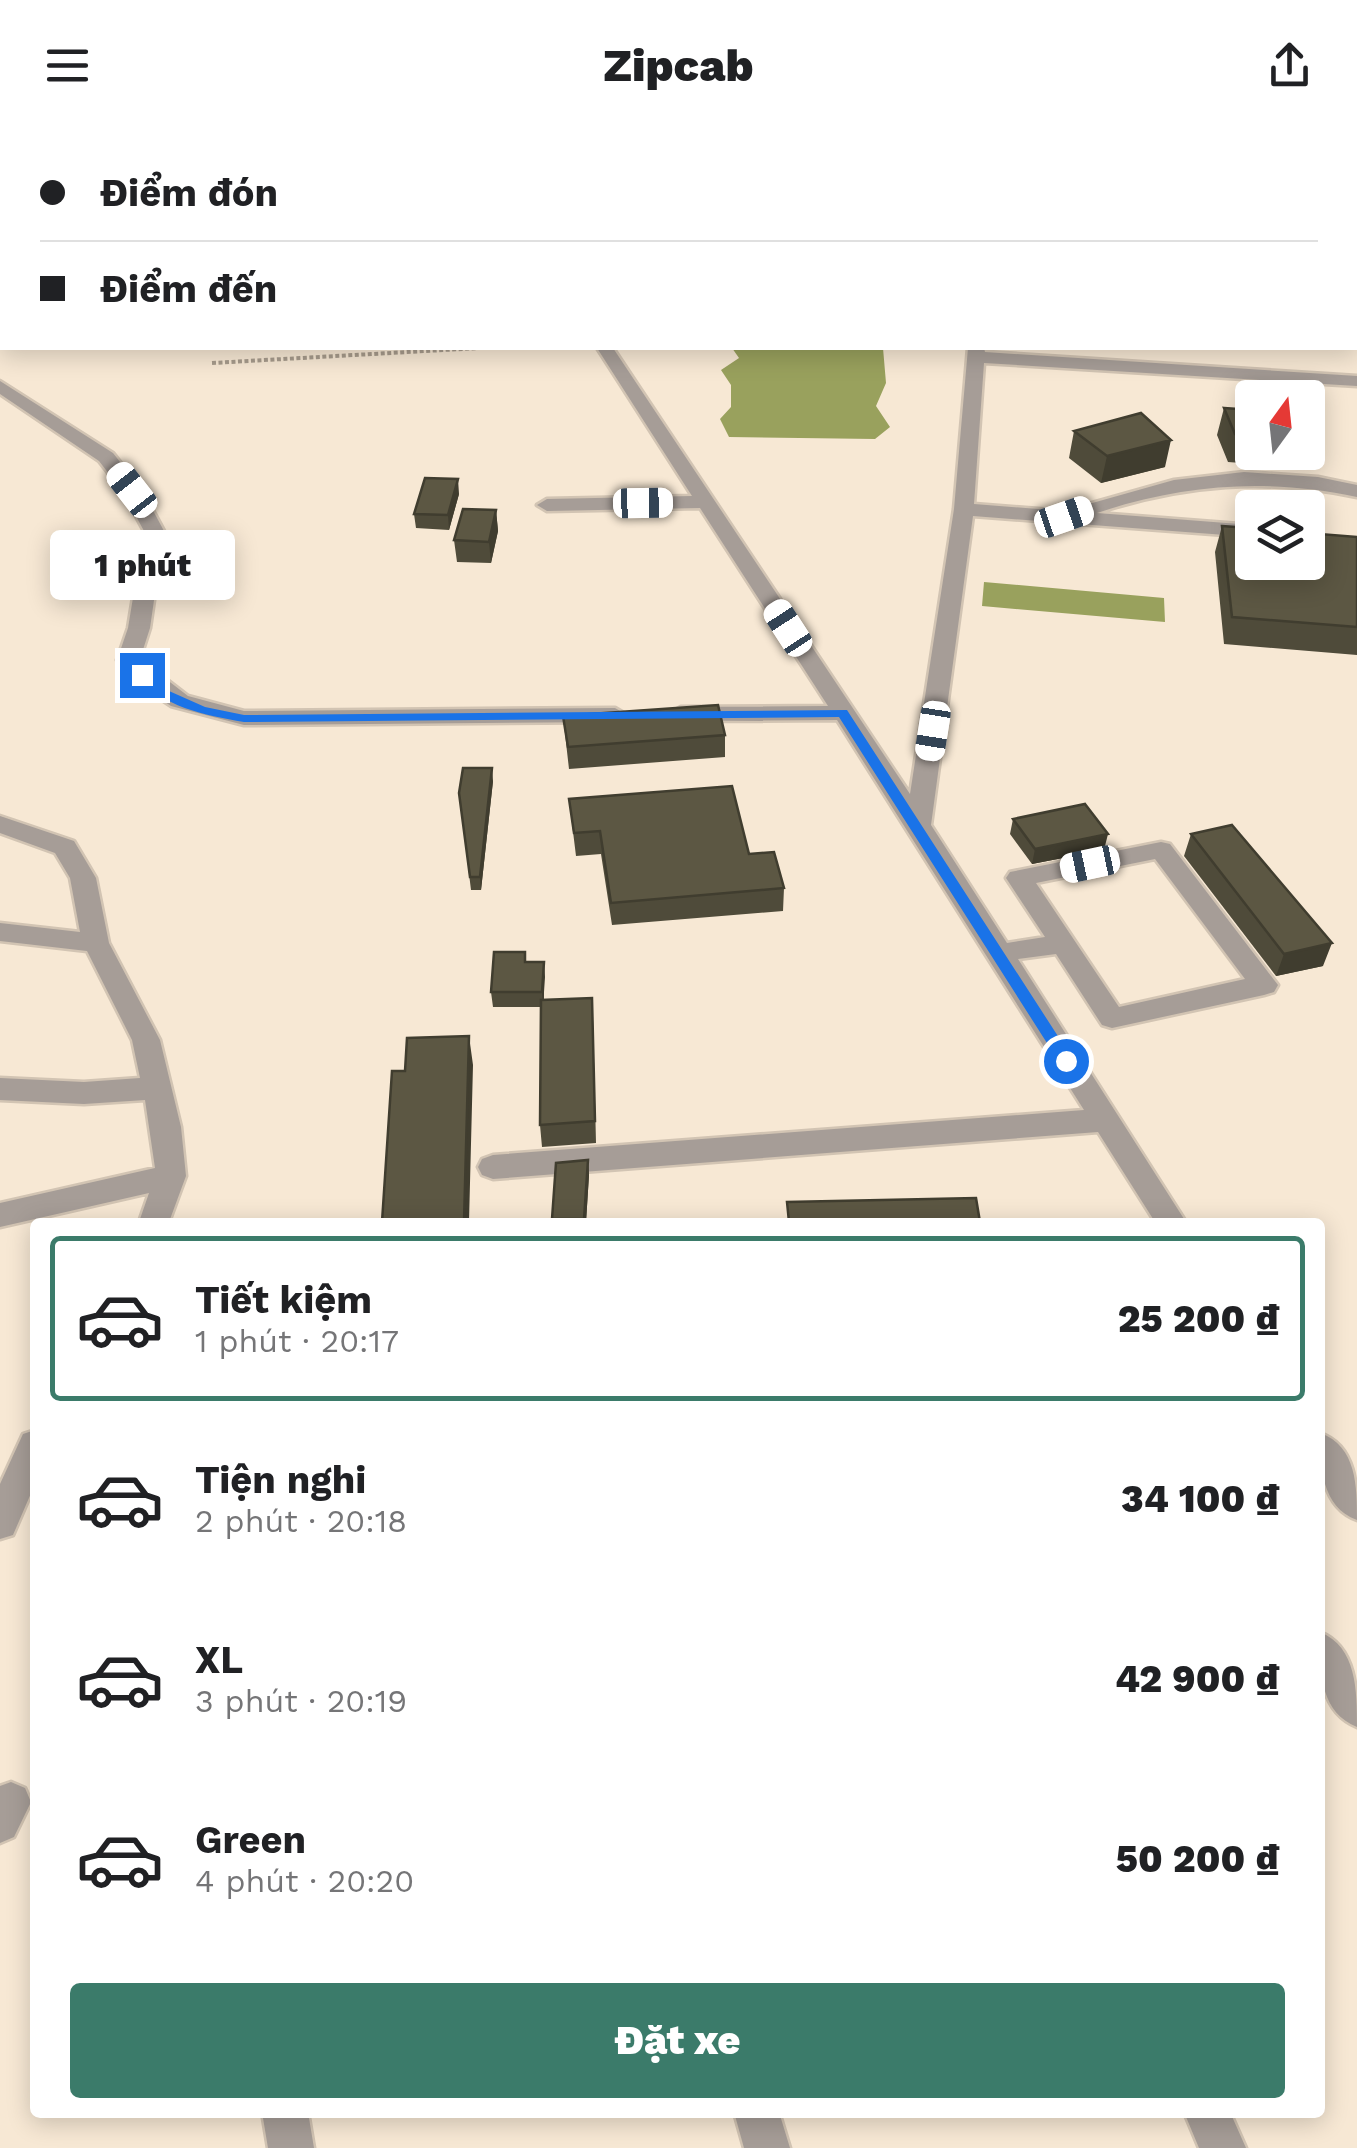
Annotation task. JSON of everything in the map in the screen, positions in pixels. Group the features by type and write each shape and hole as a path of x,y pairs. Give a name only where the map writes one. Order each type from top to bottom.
{"street":[{"path":"605,350 918,825 1168,1218"},
{"path":"918,825 964,510 976,352 1289,369 1357,381"},
{"path":"0,386 106,457 132,490 154,531 139,628 128,660 156,690 202,710 244,718 843,713"},
{"path":"1064,517 1147,489 1208,478 1281,478 1357,491"},
{"path":"547,505 707,502"},
{"path":"964,510 1235,530"},
{"path":"0,824 65,847 83,878 96,943 146,1040 157,1088 171,1176 155,1218"},
{"path":"1160,850 1264,985 1112,1018 1062,944 1019,878 1160,850"},
{"path":"0,932 96,943"},
{"path":"998,954 1062,944"},
{"path":"0,1089 84,1093 157,1088"},
{"path":"493,1167 1104,1120"},
{"path":"0,1214 171,1176"},
{"path":"0,1519 30,1456"},
{"path":"1325,1456 1357,1504"},
{"path":"1325,1658 1357,1708"},
{"path":"286,2118 292,2148"},
{"path":"758,2118 768,2148"},
{"path":"1209,2118 1223,2148"}],"path":[{"path":"212,363 443,350"}],"shaded area":[{"path":"733,350 883,350 886,383 876,406 890,427 875,439 729,437 720,419 731,407 731,385 721,370 739,358"},
{"path":"984,582 1164,598 1165,622 982,606"}],"building":[{"path":"1224,408 1235,409 1235,434"},
{"path":"1141,413 1171,440 1107,456 1074,431"},
{"path":"425,478 458,479 448,515 414,514"},
{"path":"463,509 496,510 489,542 454,540"},
{"path":"1222,526 1235,527 1235,580 1325,580 1325,534 1357,537 1357,627 1232,617"},
{"path":"718,705 725,735 568,747 563,716"},
{"path":"463,768 492,768 480,877 470,877 459,793"},
{"path":"732,786 749,854 774,852 784,888 611,903 600,831 574,833 569,799"},
{"path":"1085,804 1108,834 1035,849 1013,819"},
{"path":"1232,825 1332,943 1284,954 1191,834"},
{"path":"494,952 525,952 525,962 544,962 542,992 491,992"},
{"path":"592,998 595,1121 540,1125 541,1000"},
{"path":"469,1036 464,1218 382,1218 392,1071 405,1071 407,1038"},
{"path":"588,1160 584,1218 552,1218 556,1163"},
{"path":"976,1198 979,1218 789,1218 787,1202"}],"route":[{"path":"142,675 156,690 202,710 244,718 843,713 1066,1061"}]}
